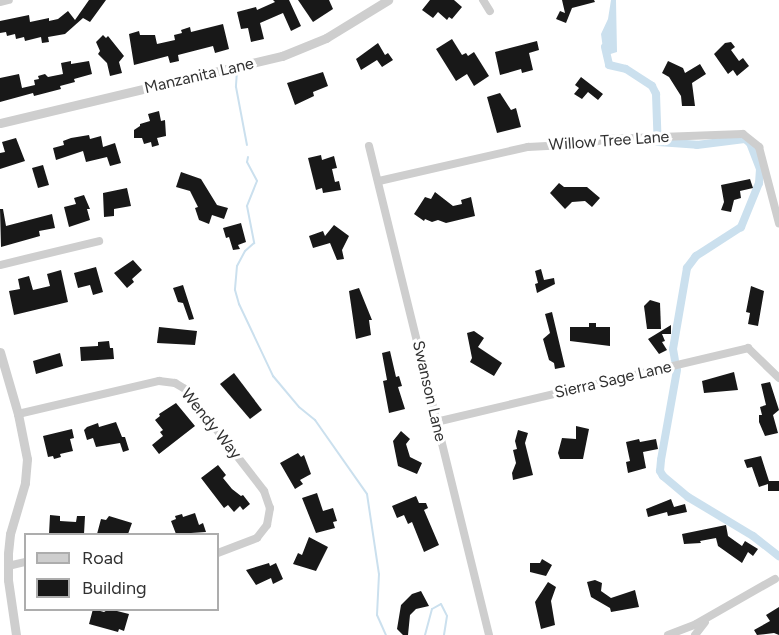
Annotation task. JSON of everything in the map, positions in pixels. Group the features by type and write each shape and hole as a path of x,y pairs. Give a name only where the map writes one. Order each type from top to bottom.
{"street":[{"path":"0,2 9,0"},
{"name":"Manzanita Lane","path":"0,123 232,68 311,45 388,0"},
{"path":"483,0 490,11"},
{"name":"Willow Tree Lane","path":"379,181 528,147 585,144 606,139 743,134 755,141 759,147 779,223"},
{"name":"Swanson Lane","path":"369,146 489,635"},
{"path":"0,265 99,241"},
{"name":"Sierra Sage Lane","path":"436,422 748,348 779,378"},
{"path":"0,352 18,414 27,470 10,536 8,566 16,635"},
{"name":"Wendy Way","path":"18,414 159,381 175,383 185,389 264,491 270,508 267,525 257,538 219,553"},
{"path":"8,566 24,562"},
{"path":"668,635 713,614 775,579"},
{"path":"695,635 713,614"}],"water":[{"path":"611,0 616,0 617,52 604,56 601,34 608,19"}],"building":[{"path":"89,0 106,0 90,22 83,18 65,34 48,37 49,42 42,43 41,37 25,41 24,37 16,39 15,34 7,36 6,32 0,33 0,21 29,15 30,22 49,18 49,21 58,19 68,11 75,20"},
{"path":"273,0 289,0 301,26 291,31 283,13 260,23 264,39 251,42 248,28 241,29 237,12 256,7 257,10 275,2"},
{"path":"298,0 329,0 333,9 313,22"},
{"path":"430,0 454,0 462,7 452,19 449,17 447,20 438,12 433,18 422,10"},
{"path":"562,0 594,0 595,2 572,8 566,23 556,19 560,11 565,13"},
{"path":"223,24 229,49 215,53 213,46 178,55 179,61 170,63 168,56 134,65 129,34 139,31 140,35 155,35 157,44 175,40 174,35 190,27 191,32"},
{"path":"103,35 106,38 108,36 124,56 119,62 122,73 110,76 107,63 98,54 100,51 96,42"},
{"path":"452,39 462,55 466,53 468,56 474,52 489,76 474,86 467,74 456,81 436,49"},
{"path":"537,41 539,50 529,53 533,70 522,73 521,69 500,75 495,52"},
{"path":"731,42 735,47 731,50 739,61 743,58 749,66 737,76 733,70 728,74 714,54 725,43"},
{"path":"378,43 385,55 388,53 393,60 382,67 377,60 361,70 356,59"},
{"path":"71,61 71,64 89,61 92,74 74,79 75,82 60,86 61,89 34,96 33,93 0,102 0,78 19,74 22,88 35,85 34,80 39,79 38,76 63,74 61,63"},
{"path":"668,61 683,68 685,73 700,64 706,74 692,83 695,106 682,106 681,96 669,77 662,73"},
{"path":"323,72 328,86 313,92 314,96 295,105 287,83"},
{"path":"581,77 603,94 598,100 588,92 582,99 574,94 579,88 575,85"},
{"path":"500,93 511,110 516,108 521,127 497,133 487,97"},
{"path":"159,111 161,121 165,120 166,136 157,138 159,145 152,147 151,142 144,144 142,138 134,138 134,130 140,124 150,121 148,114"},
{"path":"89,135 90,139 101,136 103,147 115,143 121,163 110,166 107,157 86,162 83,151 56,160 53,148 64,145 63,141 71,138"},
{"path":"16,138 25,161 0,169 0,153 5,152 2,142"},
{"path":"321,155 322,160 334,156 337,168 332,169 335,182 339,181 341,190 323,193 322,188 316,190 308,158"},
{"path":"43,165 49,185 38,188 32,168"},
{"path":"181,172 201,179 217,205 228,208 224,219 212,215 209,224 199,220 195,208 198,207 190,191 176,187"},
{"path":"750,179 753,188 740,191 741,198 734,200 731,212 721,210 724,202 721,185"},
{"path":"559,183 564,187 587,187 600,198 592,207 585,201 572,202 565,209 550,193"},
{"path":"127,188 131,206 114,209 114,216 104,217 103,193"},
{"path":"435,192 453,206 462,204 461,200 471,197 475,216 446,223 438,220 432,222 425,219 424,221 414,214 425,197 431,199"},
{"path":"84,195 90,209 87,209 90,220 69,227 64,207 76,204 74,198"},
{"path":"0,209 3,209 6,226 52,214 55,228 39,231 40,236 1,247"},
{"path":"241,223 246,242 238,245 240,249 233,250 223,228"},
{"path":"334,225 349,236 342,250 344,259 337,260 330,243 313,248 309,236 323,231 325,236"},
{"path":"133,260 142,270 132,279 134,282 127,288 114,273"},
{"path":"96,267 103,292 93,295 90,285 78,288 74,273"},
{"path":"541,269 544,280 554,278 555,284 537,293 535,284 538,283 535,271"},
{"path":"61,270 68,302 14,315 9,291 20,289 18,279 29,276 33,290 50,286 47,274"},
{"path":"183,285 194,319 189,320 183,303 178,302 173,288"},
{"path":"751,286 764,291 758,326 748,324 750,313 746,312"},
{"path":"359,288 372,320 369,320 371,335 356,339 349,291"},
{"path":"650,300 660,303 661,329 647,329 644,306"},
{"path":"552,312 565,367 555,369 554,363 549,360 543,339 550,333 545,314"},
{"path":"589,323 596,323 596,327 610,327 610,346 570,341 570,327 589,327"},
{"path":"671,325 671,334 662,334 665,341 662,342 667,350 659,354 648,339"},
{"path":"159,327 197,331 195,345 157,343"},
{"path":"474,331 484,338 478,347 502,363 494,376 470,362 472,358 467,333"},
{"path":"109,341 110,348 113,348 114,359 81,361 80,347 98,346 98,342"},
{"path":"390,351 396,377 399,376 402,386 398,387 405,409 389,413 383,381 387,380 382,353"},
{"path":"60,353 63,366 36,374 33,361"},
{"path":"734,372 738,390 704,393 702,381"},
{"path":"234,373 262,410 250,419 220,384"},
{"path":"770,382 779,410 773,415 778,433 765,436 759,422 759,415 762,415 760,407 766,405 761,384"},
{"path":"176,403 195,426 159,454 152,445 163,436 160,432 163,430 155,420 160,416 159,414"},
{"path":"116,422 122,437 125,437 129,450 123,452 120,443 96,447 93,438 87,440 84,430 87,427 98,423 99,427"},
{"path":"576,426 589,429 583,459 560,459 558,453 562,438 576,439"},
{"path":"72,429 74,438 70,439 73,451 60,454 61,457 54,459 53,456 48,457 43,436"},
{"path":"518,430 528,433 525,443 533,475 513,480 512,473 516,463 513,450 517,449 515,441"},
{"path":"401,431 410,439 406,444 410,457 422,463 417,474 398,466 393,441"},
{"path":"639,439 640,442 656,439 658,449 643,452 646,468 628,473 626,462 630,461 626,442"},
{"path":"298,453 301,457 304,455 311,474 300,480 303,484 295,489 280,463"},
{"path":"761,456 769,481 779,481 779,491 768,491 768,484 759,487 752,467 747,468 744,460"},
{"path":"218,465 226,475 223,478 232,489 241,496 243,495 250,504 243,510 240,506 234,512 228,505 224,508 201,478"},
{"path":"317,493 323,511 333,508 337,521 333,522 335,528 316,533 302,498"},
{"path":"416,496 419,503 426,503 428,508 424,510 439,545 424,552 412,522 408,524 404,515 397,518 392,506"},
{"path":"671,499 674,507 685,504 687,512 668,516 667,512 648,517 646,509"},
{"path":"195,513 199,525 203,523 206,532 176,533 171,521 176,519 175,516 182,514 183,517"},
{"path":"50,515 60,516 60,521 76,522 77,516 85,516 84,533 49,533"},
{"path":"109,516 132,523 128,533 97,533 101,519 106,520"},
{"path":"726,525 728,536 742,546 745,541 758,549 753,556 748,552 742,563 718,546 716,538 700,541 701,543 684,544 682,534"},
{"path":"309,537 328,547 316,571 293,564 298,553 302,555"},
{"path":"542,559 552,565 546,576 530,572 530,563 540,563"},
{"path":"269,563 270,566 276,563 283,579 273,584 271,578 256,585 246,570"},
{"path":"595,580 602,583 601,591 611,598 635,590 639,607 611,612 610,608 591,597 587,582"},
{"path":"548,582 556,587 551,601 555,625 541,629 535,602"},
{"path":"421,591 429,606 416,609 410,615 408,635 403,635 397,629 401,605 412,594"},
{"path":"779,607 779,635 774,633 757,635 754,630 770,621 766,615"},
{"path":"92,611 117,611 129,614 124,631 119,629 118,632 89,624"}],"waterway":[{"path":"605,47 609,65 626,69 652,86 656,94 657,131"},
{"path":"237,71 236,87 247,145"},
{"path":"658,142 697,145 745,139 750,143 760,169 759,183 741,227 696,256 687,268 673,349 675,360"},
{"path":"248,157 247,162 257,181 247,206 254,243 245,251 237,266 235,290 239,304 273,376 299,407 315,420 367,494 379,574 377,615 386,635"},
{"path":"677,370 660,471 688,497 753,536 779,556"},
{"path":"425,635 432,609 441,604 447,616 444,635"}]}
